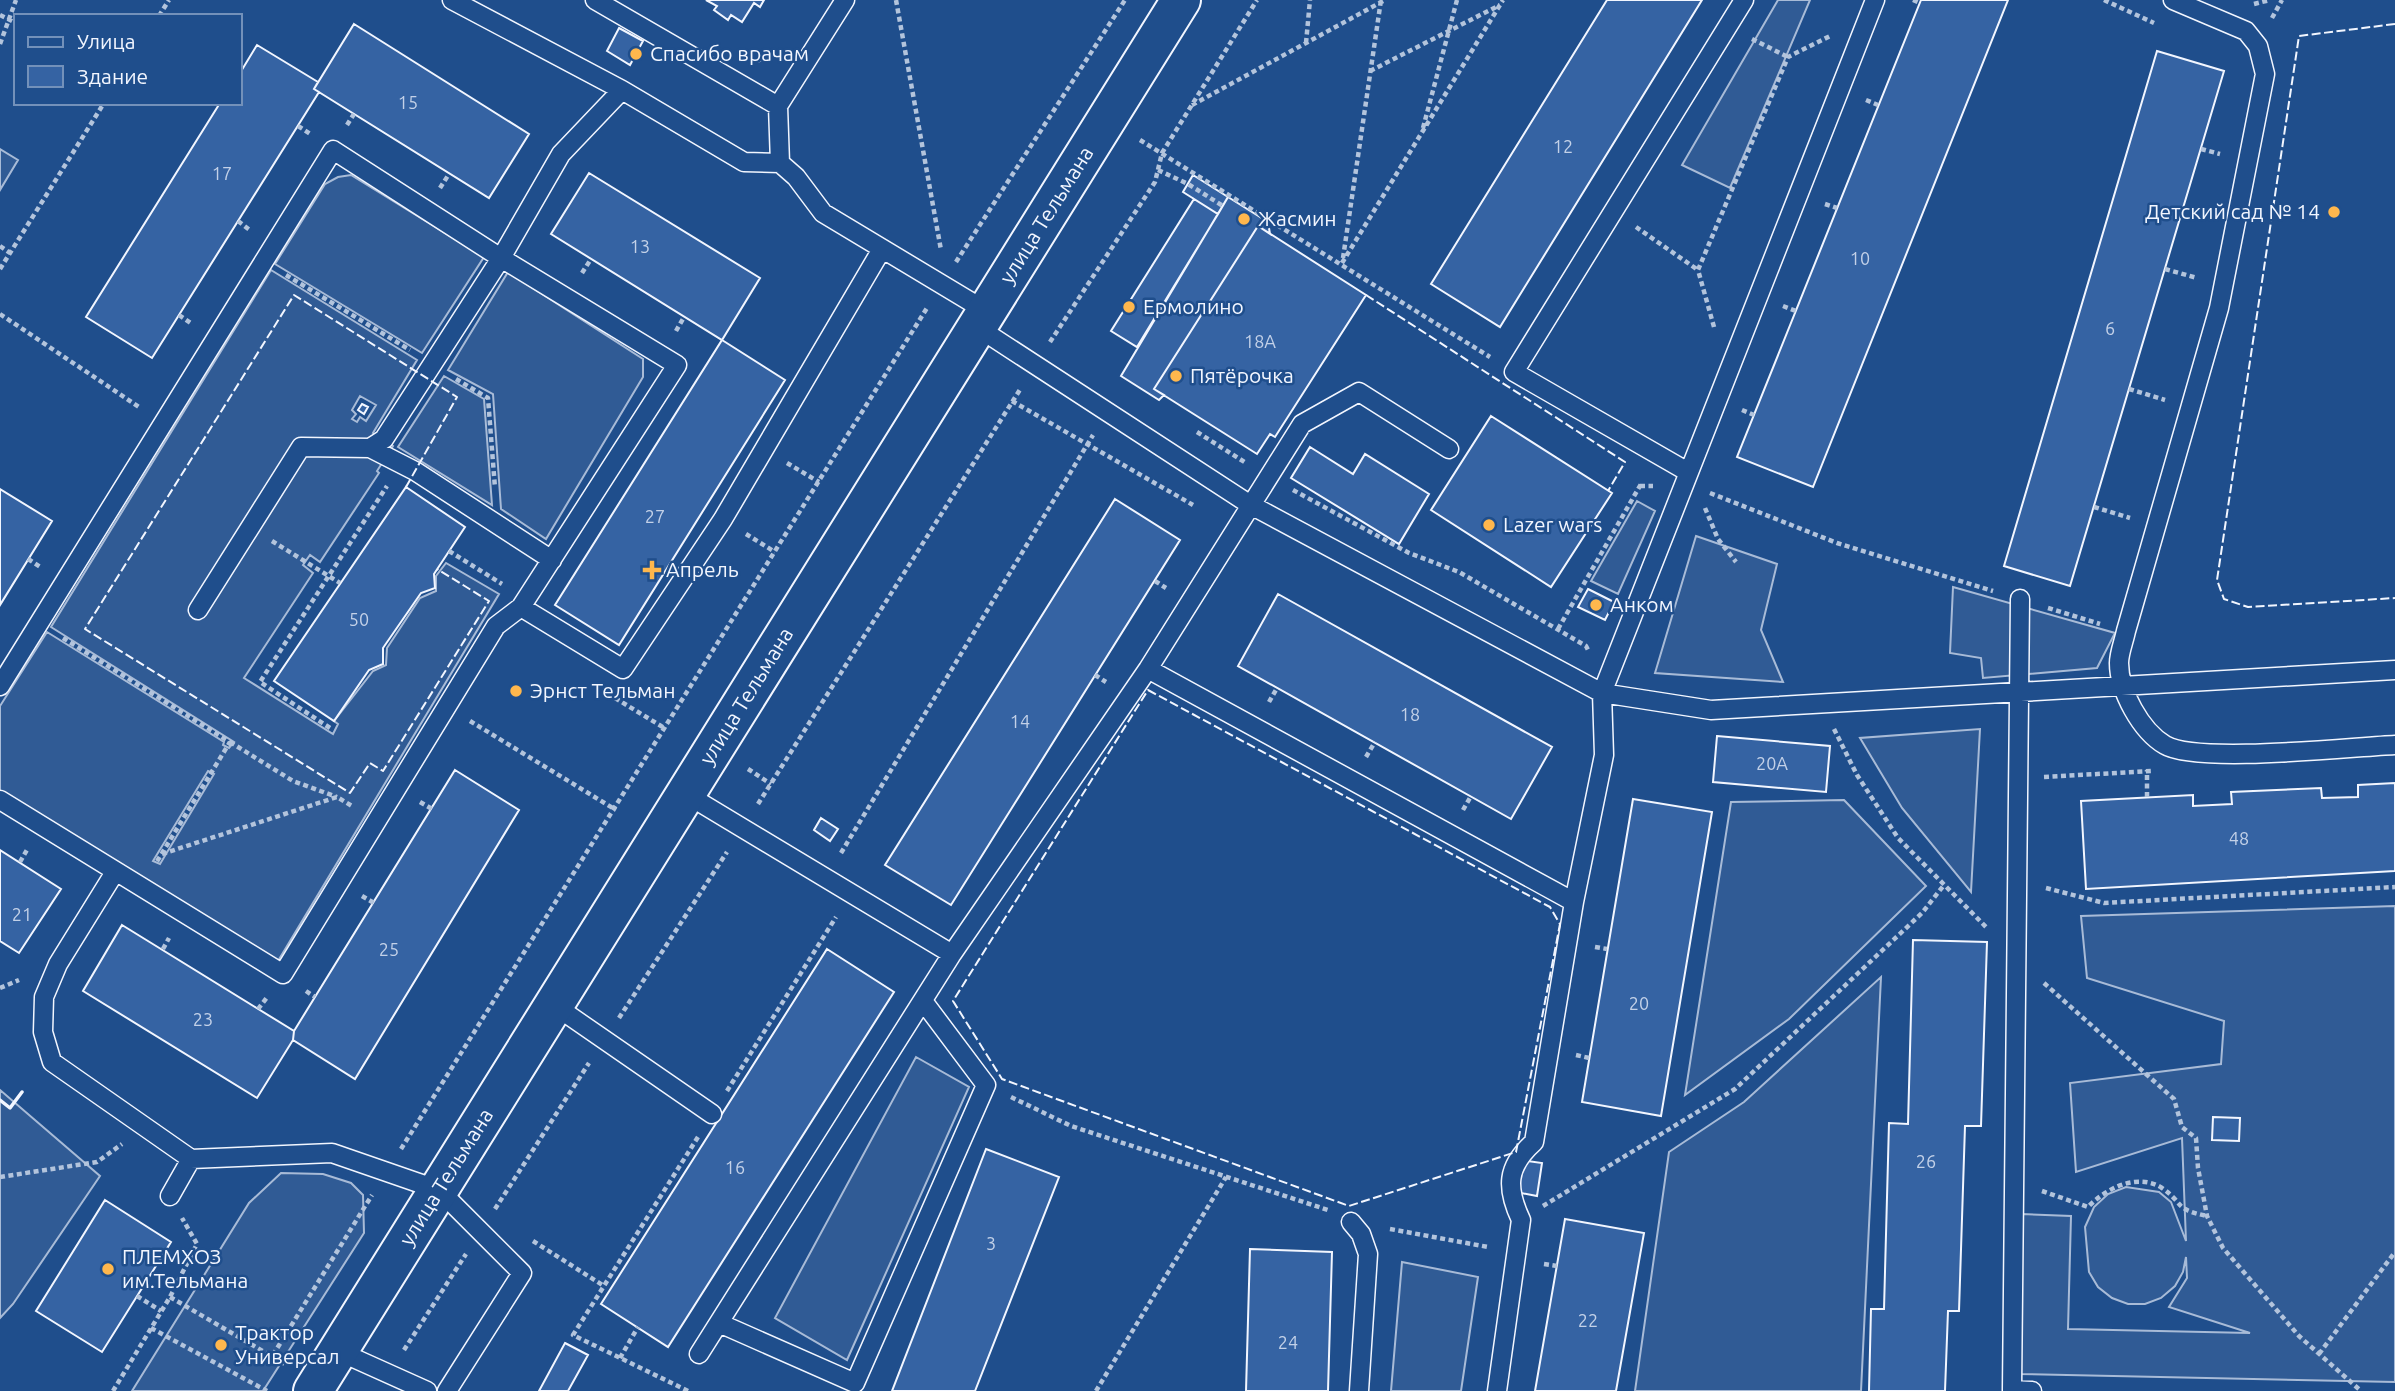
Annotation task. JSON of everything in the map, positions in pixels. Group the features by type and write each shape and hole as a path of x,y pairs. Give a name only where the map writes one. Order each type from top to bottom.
{"main road":[{"name":"улица Тельмана","path":"297,1382 338,1351 1181,0"}],"lane":[{"path":"452,0 622,90 744,162 780,163 796,177 823,213 942,284 1035,365 1249,504 1602,693 1711,710 2124,688 2395,670"},
{"path":"595,0 778,106"},
{"path":"780,163 778,106 845,0"},
{"path":"1689,483 1658,454 1514,372 1744,0"},
{"path":"2173,0 2246,32 2258,46 2265,74 2219,308 2126,631 2119,663 2124,688 2144,727 2166,745 2197,755 2395,745"},
{"path":"1497,1391 1521,1220 1510,1196 1511,1177 1521,1154 1534,1142 1574,902 1591,833 1604,755 1602,693 1689,483 1727,372 1872,8"},
{"path":"370,449 391,429 501,258 561,154 622,90"},
{"path":"0,686 334,150 501,258 677,365 524,603 496,626 283,974 0,800"},
{"path":"524,603 623,669 723,519 882,249"},
{"path":"699,1354 952,954 1148,669 1249,504 1302,424 1359,392 1449,449"},
{"path":"198,610 302,447 370,449 400,464 552,560"},
{"path":"2020,599 2012,1390 2032,1391"},
{"path":"1148,669 1574,902"},
{"path":"686,794 952,954"},
{"path":"115,872 58,964 44,997 43,1032 52,1062 191,1159 332,1153 439,1190 482,1230 522,1273 447,1391"},
{"path":"719,1322 855,1383 986,1085 923,1001"},
{"path":"554,1005 712,1114"},
{"path":"170,1196 191,1159"},
{"path":"1356,1228 1368,1254 1359,1391"},
{"path":"338,1351 427,1391"}],"path":[{"path":"0,44 16,0"},
{"path":"896,0 941,252 951,269 1125,0"},
{"path":"388,1375 743,828 1035,365 1155,182 1162,153 1257,0"},
{"path":"1306,43 1310,0"},
{"path":"1422,133 1457,0"},
{"path":"1913,0 1920,3"},
{"path":"1191,106 1382,1"},
{"path":"1342,263 1382,1"},
{"path":"1370,72 1501,3"},
{"path":"1342,263 1501,3"},
{"path":"1698,270 1788,57 1872,8"},
{"path":"0,15 14,22"},
{"path":"1754,40 1788,57"},
{"path":"753,61 772,56 778,50"},
{"path":"0,269 103,105"},
{"path":"1106,120 1342,263 1514,372"},
{"path":"1158,170 1188,184 1223,206"},
{"path":"1642,230 1698,270 1727,372"},
{"path":"0,246 10,253"},
{"path":"273,1355 616,810 942,284"},
{"path":"0,314 162,423"},
{"path":"1051,341 1061,347"},
{"path":"2129,389 2190,408"},
{"path":"826,878 1107,412"},
{"path":"1190,428 1267,476 1409,553 1459,572 1586,646 1602,693"},
{"path":"765,450 820,482"},
{"path":"1558,629 1658,454"},
{"path":"330,728 260,682 400,464"},
{"path":"1640,486 1689,483 1837,543 2126,631"},
{"path":"1689,483 1718,538 1736,562"},
{"path":"2094,507 2156,527"},
{"path":"251,528 340,583"},
{"path":"449,551 524,603"},
{"path":"39,623 293,781 337,797 376,821"},
{"path":"447,707 616,810"},
{"path":"1831,722 1857,775 1899,838 2017,959 2175,1099 2182,1127 2196,1138 2198,1168 2207,1216 2223,1248 2299,1336 2361,1391"},
{"path":"141,888 230,742"},
{"path":"741,764 771,784"},
{"path":"162,854 337,797"},
{"path":"2018,880 2104,903 2395,887"},
{"path":"1521,1220 1735,1089 1922,913 1944,885"},
{"path":"688,1391 573,1335 851,893"},
{"path":"986,1085 1071,1126 1336,1213 1356,1228 1379,1227 1517,1252"},
{"path":"0,1177 97,1162 145,1127"},
{"path":"1096,1391 1226,1177"},
{"path":"2014,1182 2088,1207 2102,1193 2118,1185 2138,1182 2161,1188 2184,1212 2207,1216"},
{"path":"113,1391 170,1297 197,1244 170,1196"},
{"path":"525,1236 604,1286"},
{"path":"2319,1353 2395,1252"},
{"path":"137,1296 161,1311"},
{"path":"170,1297 273,1355 286,1365 297,1382"},
{"path":"620,1358 638,1327"},
{"path":"151,1328 268,1391 275,1382"}],"shaded area":[{"path":"1778,0 1810,0 1730,188 1682,165"},
{"path":"0,149 18,160 0,190"},
{"path":"351,175 484,257 422,353 275,264 325,184 338,177"},
{"path":"271,270 417,360 373,433 393,446 377,471 379,473 320,562 310,555 303,565 313,573 244,678 333,734 338,724 334,721 373,671 386,665 387,648 420,598 436,591 436,576 446,563 499,594 275,966 0,793 0,706 47,632 224,742 223,745 229,748 234,742 51,627","holes":["360,396 376,405 366,421 360,417 357,422 352,419 356,414 352,410","208,771 214,774 160,864 153,861"]},
{"path":"508,272 643,359 643,377 546,539 501,509 493,394 448,370"},
{"path":"444,376 484,399 492,505 398,447"},
{"path":"1637,501 1655,511 1618,594 1591,581"},
{"path":"1696,536 1777,564 1761,630 1783,682 1655,673"},
{"path":"1953,587 2115,633 2097,668 1983,678 1981,658 1950,653"},
{"path":"1980,729 1971,892 1902,808 1860,738"},
{"path":"1844,800 1926,886 1789,1019 1685,1095 1731,802"},
{"path":"2395,906 2395,1382 2018,1374 2022,1214 2071,1216 2068,1329 2250,1333 2169,1307 2187,1278 2186,1257 2183,1272 2175,1286 2161,1298 2145,1304 2128,1304 2112,1298 2098,1287 2089,1272 2085,1227 2094,1207 2108,1194 2126,1187 2159,1192 2171,1202 2186,1241 2182,1138 2076,1172 2070,1083 2221,1064 2224,1021 2087,978 2081,916"},
{"path":"1881,977 1861,1391 1635,1391 1669,1152 1744,1102"},
{"path":"916,1057 969,1087 847,1360 775,1318"},
{"path":"0,1090 100,1176 13,1304 0,1318"},
{"path":"281,1173 323,1174 351,1183 363,1195 364,1233 263,1391 132,1391 249,1203"},
{"path":"1402,1262 1478,1277 1461,1391 1391,1391"}],"building":[{"path":"706,0 764,0 760,7 754,3 742,22 731,15 728,20 714,10 717,6"},
{"path":"1607,0 1702,0 1500,327 1431,284"},
{"path":"1921,0 2008,0 1813,487 1737,457"},
{"path":"354,24 529,134 489,198 314,89"},
{"path":"619,28 643,41 630,65 607,51"},
{"path":"257,45 318,82 314,89 319,92 152,358 86,317 219,105 242,105 242,70"},
{"path":"2157,51 2224,71 2070,586 2004,566"},
{"path":"589,173 760,278 722,340 551,234"},
{"path":"1193,175 1228,197 1218,214 1183,192"},
{"path":"1228,197 1268,222 1270,234 1258,226 1154,389 1164,395 1159,400 1121,376"},
{"path":"1194,199 1218,214 1137,347 1111,331"},
{"path":"1258,226 1366,295 1275,437 1270,434 1257,454 1154,389"},
{"path":"722,340 785,380 619,645 555,605"},
{"path":"362,404 368,407 364,414 358,410"},
{"path":"1491,416 1612,493 1551,587 1431,510"},
{"path":"1310,447 1353,474 1365,454 1429,494 1399,544 1291,478"},
{"path":"406,487 465,527 434,574 435,588 421,593 383,648 383,664 369,670 334,721 274,681"},
{"path":"0,489 52,521 0,605"},
{"path":"1115,499 1180,540 951,905 885,865"},
{"name":"Анком","path":"1588,589 1614,602 1605,620 1578,607"},
{"path":"1278,594 1552,747 1511,819 1238,666"},
{"path":"1717,736 1830,746 1826,792 1713,782"},
{"path":"455,770 519,810 355,1079 293,1040 294,1031"},
{"path":"2395,783 2395,871 2086,889 2081,801 2193,795 2193,806 2232,804 2231,792 2321,788 2322,798 2358,797 2358,785"},
{"path":"1633,799 1712,812 1661,1116 1582,1102"},
{"path":"821,818 838,829 830,841 814,830"},
{"path":"0,850 61,889 19,953 0,941"},
{"path":"122,925 294,1031 293,1040 257,1098 83,991"},
{"path":"1913,940 1987,942 1981,1126 1965,1126 1959,1311 1948,1311 1945,1391 1869,1391 1871,1309 1884,1309 1889,1123 1908,1124"},
{"path":"827,949 894,992 668,1347 601,1304"},
{"path":"2213,1117 2240,1118 2239,1141 2212,1140"},
{"path":"986,1149 1059,1177 975,1391 892,1391"},
{"path":"1521,1160 1542,1163 1537,1196 1516,1192"},
{"name":"ПЛЕМХОЗ им.Тельмана","path":"105,1200 171,1242 102,1352 36,1311"},
{"path":"1565,1219 1644,1233 1616,1391 1535,1391"},
{"path":"1250,1249 1332,1252 1328,1391 1246,1391"},
{"path":"565,1343 588,1355 568,1391 539,1391"}],"fence":[{"path":"2395,24 2299,36 2217,580 2224,599 2248,607 2395,598"},
{"path":"406,487 457,397 294,295 85,629 350,793 370,763 383,771 489,601 437,569"},
{"path":"1366,295 1625,462 1608,491"},
{"path":"1148,690 1550,907 1560,924 1516,1152 1349,1206 1002,1079 953,1001 1148,690"}],"wall":[{"path":"0,1100 10,1108 22,1092"}],"place":[{"name":"Спасибо врачам","path":"636,54"},
{"name":"Детский сад № 14","path":"2334,212"},
{"name":"Жасмин","path":"1244,219"},
{"name":"Ермолино","path":"1129,307"},
{"name":"Пятёрочка","path":"1176,376"},
{"name":"Lazer wars","path":"1489,525"},
{"name":"Апрель","path":"652,570"},
{"name":"Анком","path":"1596,605"},
{"name":"Эрнст Тельман","path":"516,691"},
{"name":"ПЛЕМХОЗ им.Тельмана","path":"108,1269"},
{"name":"Трактор Универсал","path":"221,1345"}]}
